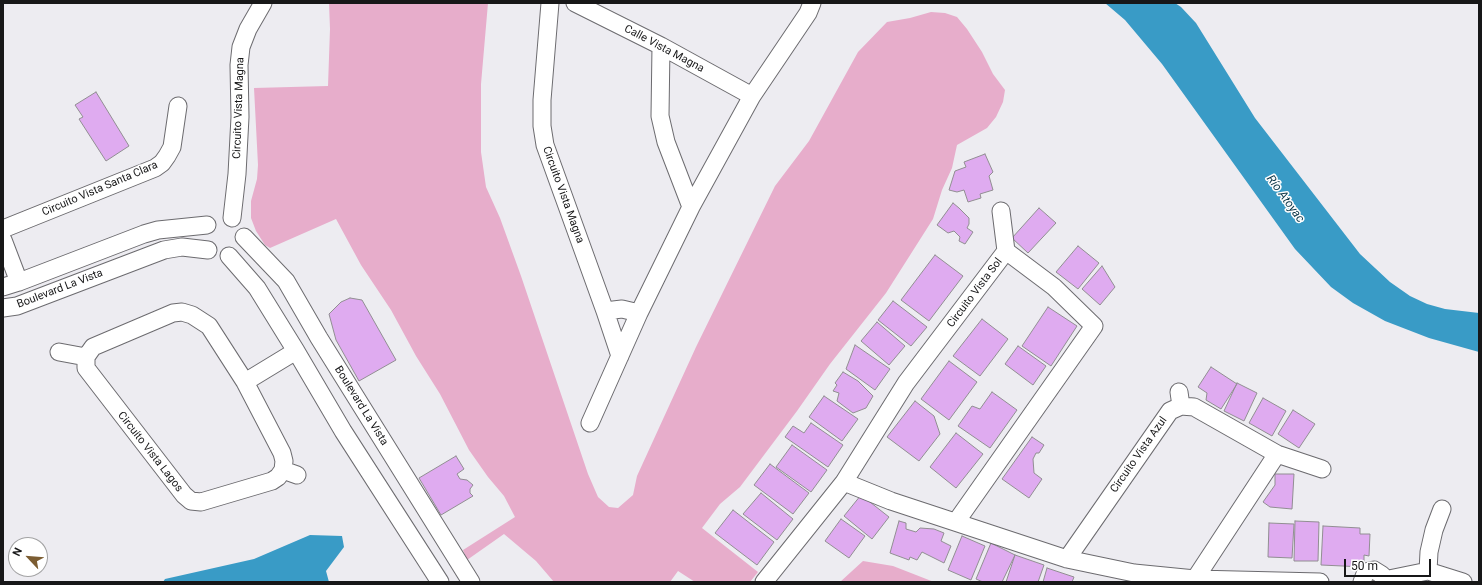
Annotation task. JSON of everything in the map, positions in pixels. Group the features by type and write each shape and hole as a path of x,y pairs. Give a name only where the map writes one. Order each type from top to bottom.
{"street":[{"name":"Circuito Vista Magna","path":"232,218 238,167 240,117 239,65 241,47 248,29 263,3"},
{"name":"Circuito Vista Magna","path":"550,3 542,100 542,126 545,145 620,356"},
{"name":"Calle Vista Magna","path":"575,3 660,46 752,96"},
{"path":"590,423 639,313 691,207 752,96 808,13 811,3"},
{"path":"660,46 660,116 666,142 691,207"},
{"name":"Circuito Vista Santa Clara","path":"3,229 155,168 162,163 172,147 178,106"},
{"path":"1001,211 1006,251"},
{"path":"218,217 232,218 241,226 244,237 240,249 229,256 218,256 208,250 205,244 204,238 207,225 218,217"},
{"name":"Boulevard La Vista","path":"3,287 144,234 158,230 207,225"},
{"name":"Boulevard La Vista","path":"244,237 286,281 319,338 471,582"},
{"path":"3,240 19,282"},
{"name":"Boulevard La Vista","path":"3,308 17,306 164,250 182,247 208,250"},
{"name":"Circuito Vista Sol","path":"764,582 844,482 906,383 1006,251 1054,287 1100,326 956,522"},
{"path":"229,256 257,288 343,431 440,582"},
{"path":"605,311 622,309 639,313"},
{"name":"Circuito Vista Lagos","path":"182,312 192,315 209,326 245,382 282,453 290,473 278,477 272,481 188,505 184,495 86,368 86,357 93,347 173,313 182,312"},
{"path":"245,382 296,351"},
{"path":"59,352 86,357"},
{"name":"Circuito Vista Azul","path":"1066,559 1180,399 1277,454 1322,468"},
{"path":"1196,579 1277,454"},
{"path":"844,482 891,500 1066,559 1134,573 1196,579 1320,582"},
{"path":"1428,571 1429,552 1434,530 1442,509"},
{"path":"410,536 433,521"},
{"path":"1362,582 1362,578 1365,574 1374,570 1382,576 1384,581 1428,571 1463,582"}],"shaded area":[{"path":"329,3 488,3 481,84 481,152 486,187 500,218 521,276 588,474 598,497 609,507 618,508 633,495 637,476 696,347 775,186 809,141 858,52 887,22 931,12 945,13 957,17 967,29 982,52 993,74 1005,90 1003,102 996,117 987,128 957,145 952,168 942,190 933,219 886,293 830,364 740,487 720,504 702,528 758,572 750,582 695,582 678,571 670,582 554,582 536,561 504,534 467,560 463,550 515,517 504,496 488,477 469,450 440,394 416,356 391,310 361,265 336,219 270,248 265,245 256,231 251,218 251,201 257,179 258,165 254,88 328,86 330,29"},
{"path":"863,561 893,566 934,582 840,582"}],"water":[{"name":"Río Atoyac","path":"1105,3 1175,3 1181,7 1196,23 1255,118 1360,254 1390,282 1410,296 1427,304 1445,309 1479,313 1479,352 1429,338 1385,321 1353,303 1331,287 1295,249 1162,64 1125,20"},
{"path":"310,535 342,536 344,547 326,571 329,582 163,582 165,579 254,559"}],"building":[{"path":"96,92 129,146 106,161 79,119 83,117 75,105"},
{"path":"985,154 993,172 989,176 993,190 980,194 981,198 968,202 964,190 957,192 949,190 955,171 966,167 964,162"},
{"path":"953,203 969,218 967,228 973,232 965,244 959,241 960,237 954,231 948,233 937,225"},
{"path":"1039,208 1056,223 1028,253 1012,238"},
{"path":"1078,246 1099,263 1078,289 1056,272"},
{"path":"935,255 963,276 929,321 901,300"},
{"path":"1102,266 1115,287 1100,305 1082,289"},
{"path":"350,298 362,300 396,360 359,381 336,340 329,314 341,302"},
{"path":"893,301 927,327 911,346 878,320"},
{"path":"1048,307 1077,326 1051,366 1022,346"},
{"path":"982,319 1008,339 980,376 953,356"},
{"path":"877,322 905,346 889,365 861,341"},
{"path":"855,345 890,369 875,390 846,369"},
{"path":"1018,346 1046,366 1033,385 1005,364"},
{"path":"949,361 977,382 949,420 921,399"},
{"path":"1211,367 1237,384 1221,409 1206,400 1207,393 1198,387"},
{"path":"843,372 858,381 873,396 866,408 853,413 837,401 839,393 833,391 837,385 835,383"},
{"path":"1237,383 1257,393 1244,421 1224,411"},
{"path":"992,392 1017,410 990,448 958,426 972,406 980,409"},
{"path":"824,396 858,419 842,441 809,417"},
{"path":"1263,398 1286,411 1272,436 1249,423"},
{"path":"915,401 934,416 940,434 919,461 887,437"},
{"path":"1293,410 1315,424 1299,448 1278,434"},
{"path":"811,423 843,445 828,467 785,437 793,426 804,433"},
{"path":"956,433 983,454 956,488 930,467"},
{"path":"1032,437 1044,445 1039,453 1036,453 1033,459 1034,473 1042,479 1029,498 1002,479"},
{"path":"792,445 827,470 811,492 776,467"},
{"path":"456,456 464,469 457,474 460,479 467,480 473,485 470,489 470,493 473,496 441,515 419,478"},
{"path":"770,464 809,493 793,514 754,485"},
{"path":"1275,474 1294,474 1292,509 1270,507 1263,502 1275,485"},
{"path":"761,493 793,519 777,540 743,514"},
{"path":"861,495 889,517 872,539 844,516"},
{"path":"733,510 774,542 757,565 715,533"},
{"path":"841,519 865,536 849,558 825,541"},
{"path":"899,521 906,523 906,529 916,532 920,528 934,529 944,533 941,541 951,546 944,563 922,552 917,560 910,557 909,560 890,553"},
{"path":"1295,521 1319,522 1318,561 1294,561"},
{"path":"1269,523 1294,524 1292,558 1268,557"},
{"path":"1323,526 1360,528 1360,534 1370,534 1369,556 1364,555 1364,567 1321,565"},
{"path":"962,536 985,546 971,580 948,570"},
{"path":"991,543 1015,555 1002,582 983,582 976,579"},
{"path":"1015,555 1044,565 1038,582 1006,582"},
{"path":"1047,568 1074,577 1072,582 1043,582"}]}
